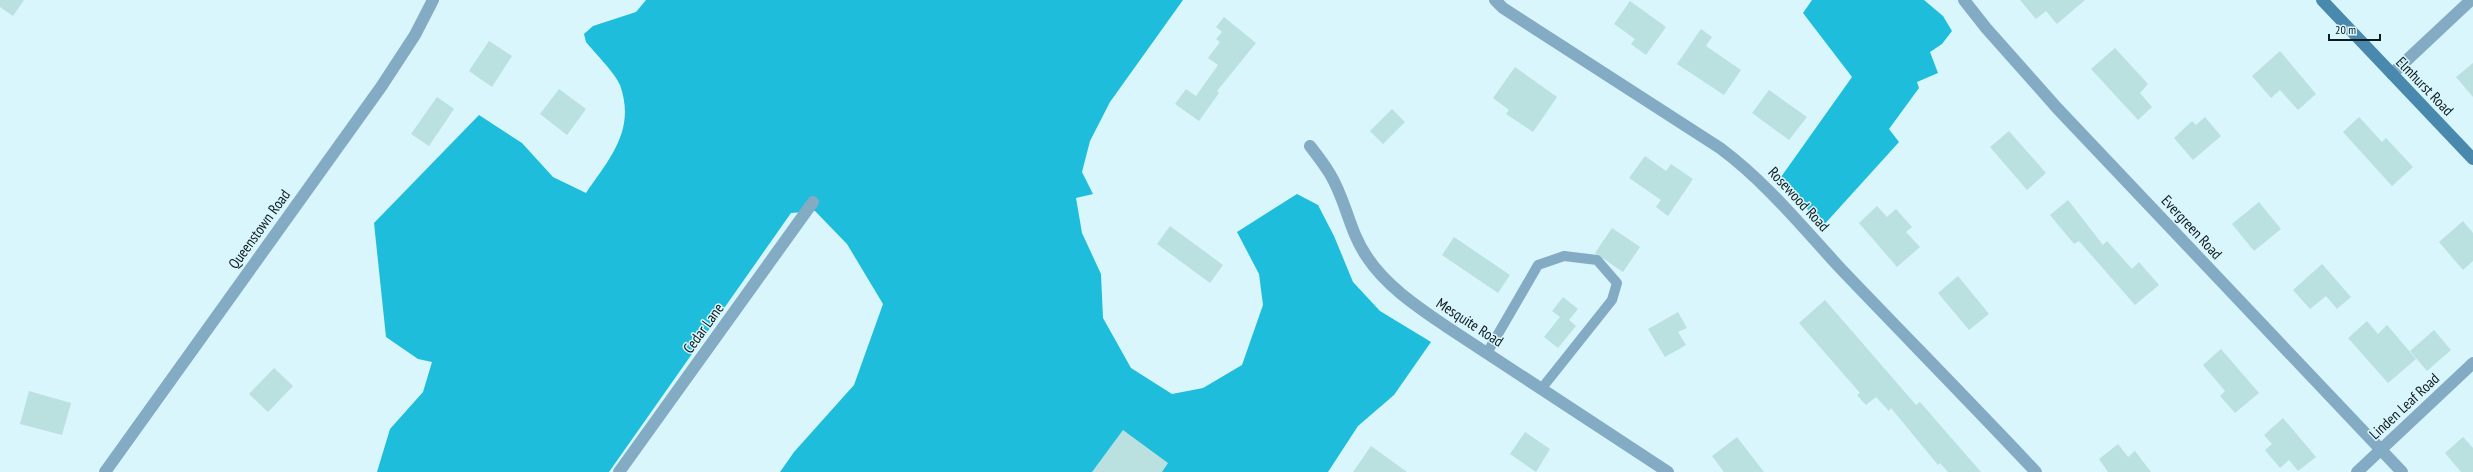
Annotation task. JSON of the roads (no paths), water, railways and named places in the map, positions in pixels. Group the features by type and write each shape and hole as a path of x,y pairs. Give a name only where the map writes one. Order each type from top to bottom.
{"street":[{"name":"Queenstown Road","path":"105,472 381,87 415,35 433,0"},
{"name":"Rosewood Road","path":"1495,0 1503,8 1720,148 1745,166 1772,193 1841,269 2036,472"},
{"name":"Evergreen Road","path":"1964,0 1986,28 2057,108 2402,472"},
{"name":"Elmhurst Road","path":"2322,0 2473,159"},
{"path":"2392,74 2471,0"},
{"name":"Mesquite Road","path":"1310,146 1331,174 1353,232 1367,257 1388,283 1416,306 1668,472"},
{"name":"Cedar Lane","path":"619,472 813,202"},
{"name":"Linden Leaf Road","path":"2357,472 2473,363"}],"lane":[{"path":"1487,353 1538,265 1564,256 1597,260 1616,283 1612,300 1542,388"}]}
